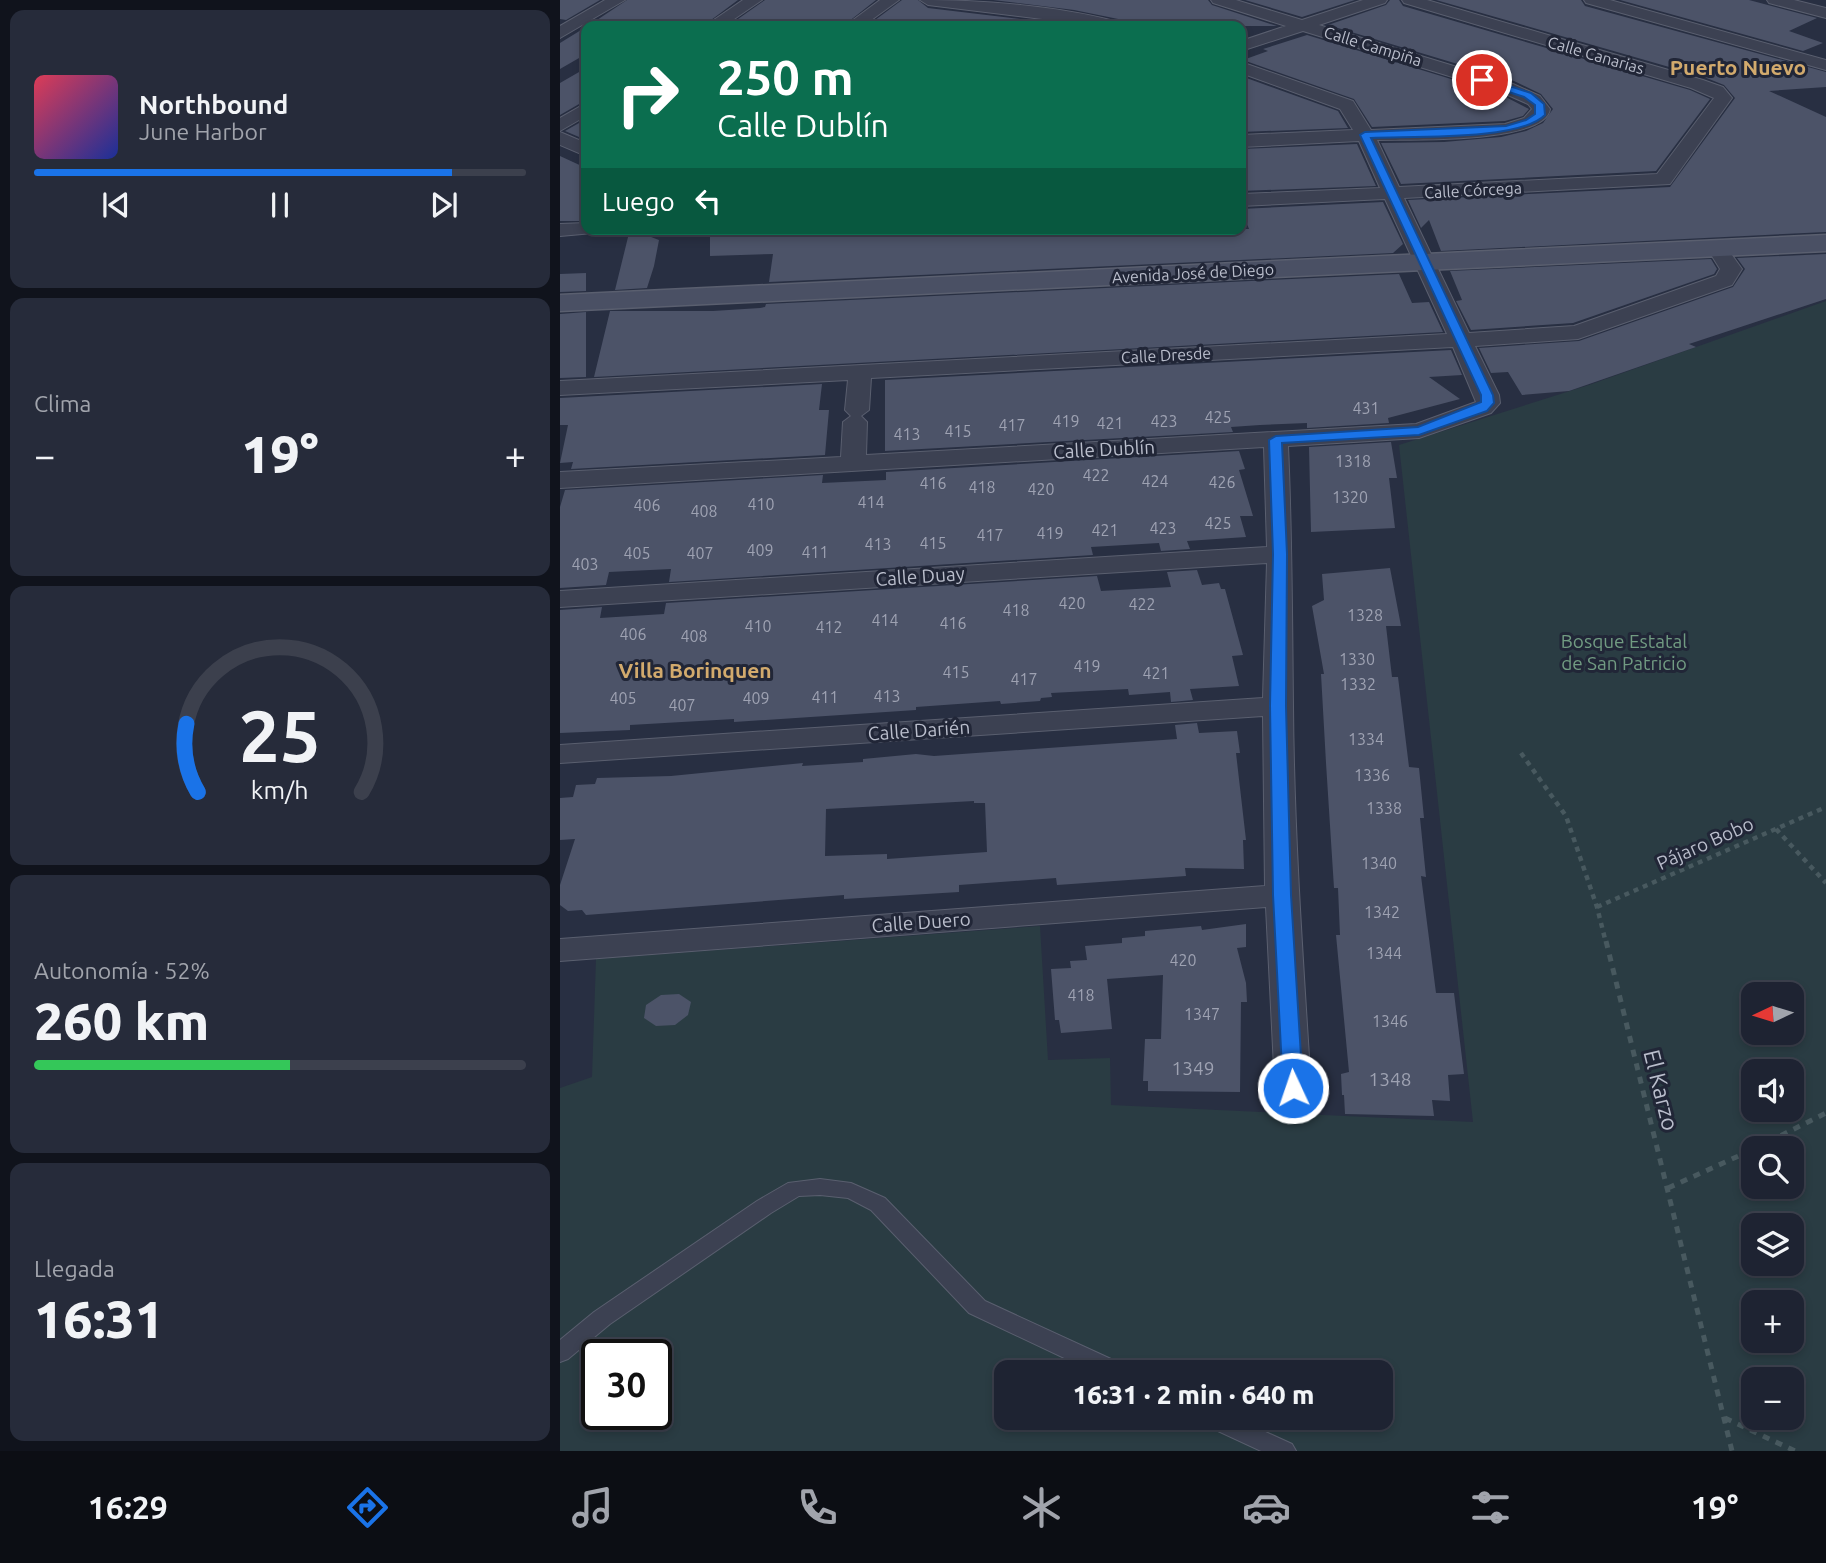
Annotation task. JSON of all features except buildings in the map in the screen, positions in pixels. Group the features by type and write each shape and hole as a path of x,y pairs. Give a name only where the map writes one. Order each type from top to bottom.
{"main road":[{"name":"Avenida José de Diego","path":"560,303 1826,243"}],"street":[{"path":"560,33 617,0"},
{"path":"721,21 754,0"},
{"path":"860,21 891,0"},
{"path":"928,0 1098,21"},
{"name":"Calle Campiña","path":"1219,0 1305,24 1527,95 1540,104 1541,109 1540,115 1530,122 1494,130 1365,135"},
{"path":"1246,44 1379,0"},
{"name":"Calle Canarias","path":"1410,0 1717,91 1723,98 1663,180"},
{"path":"1592,0 1826,65"},
{"path":"1775,0 1826,13"},
{"name":"Calle Dublín","path":"560,480 1419,431 1483,408 1488,403 1487,395 1463,339 1348,105 1246,69"},
{"path":"1247,87 1280,81"},
{"path":"560,126 581,111"},
{"path":"1246,141 1365,135"},
{"path":"560,138 581,148"},
{"name":"Calle Córcega","path":"1246,200 1663,180"},
{"path":"560,230 581,229"},
{"name":"Calle Dresde","path":"560,388 1529,337 1578,332 1724,280 1731,273 1717,248"},
{"path":"853,462 860,371"},
{"path":"1276,440 1280,554 1278,706 1282,895 1293,1088"},
{"name":"Calle Duay","path":"560,599 1280,554"},
{"name":"Calle Darién","path":"560,754 1278,706"},
{"name":"Calle Duero","path":"560,950 1282,895"}],"lane":[{"path":"560,1353 602,1318 765,1207 795,1189 820,1187 851,1191 878,1204 976,1307 1090,1360"},
{"path":"1239,1430 1284,1451"}],"path":[{"name":"El Karzo","path":"1521,753 1566,816 1597,907 1732,1451"},
{"name":"Pájaro Bobo","path":"1597,907 1826,807"},
{"path":"1776,829 1826,883"},
{"path":"1781,1136 1826,1113"},
{"path":"1668,1188 1741,1155"},
{"path":"1725,1418 1795,1451"}],"green space":[{"name":"Bosque Estatal de San Patricio","path":"1826,301 1826,1451 560,1451 560,1088 592,1077 596,959 1040,926 1048,1060 1110,1058 1111,1105 1473,1122 1399,445 1589,385"}],"district":[{"name":"Puerto Nuevo","path":"1738,68"},
{"name":"Villa Borinquen","path":"695,671"}],"route":[{"path":"1293,1088 1282,895 1278,706 1280,554 1276,440 1419,431 1483,408 1488,403 1463,339 1365,135 1506,129 1530,122 1540,115 1540,104 1527,95 1482,80"}]}
